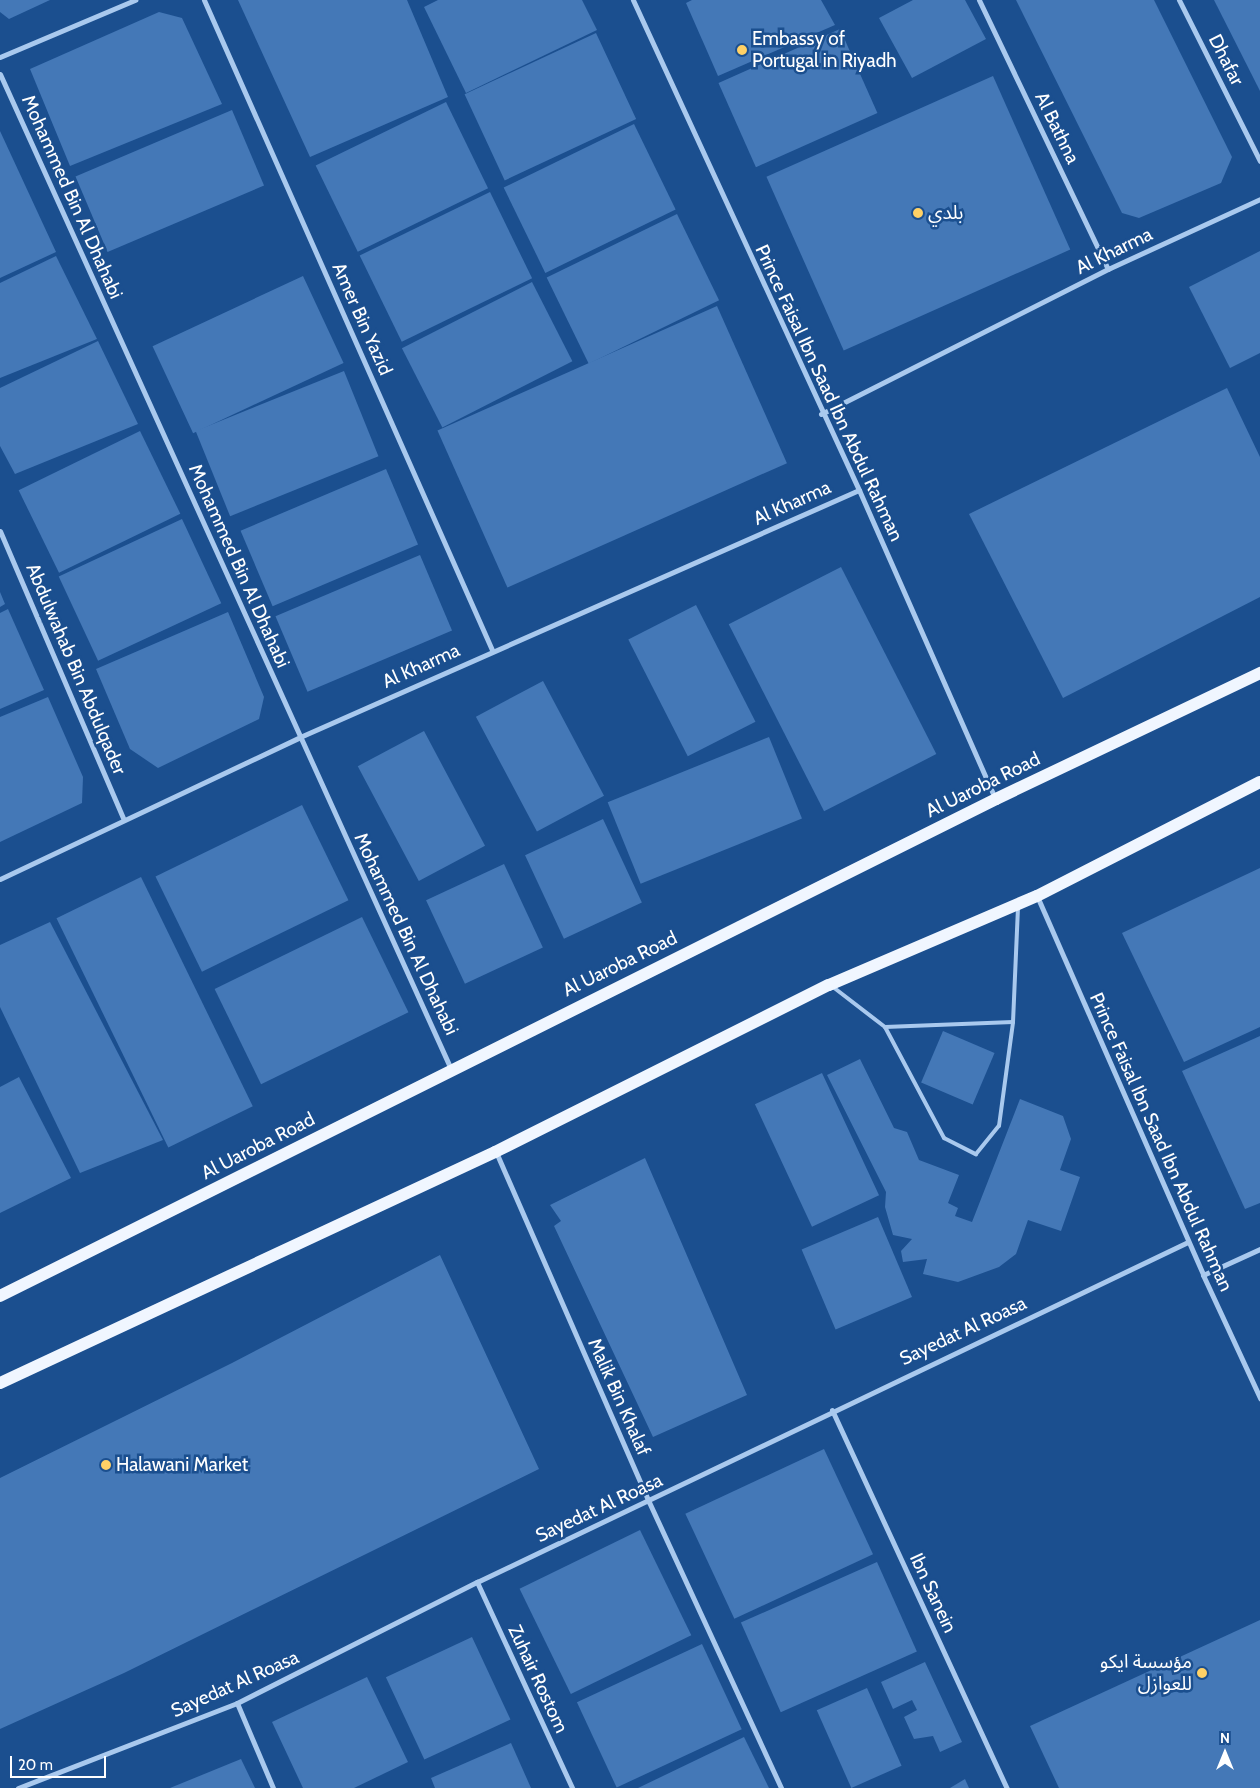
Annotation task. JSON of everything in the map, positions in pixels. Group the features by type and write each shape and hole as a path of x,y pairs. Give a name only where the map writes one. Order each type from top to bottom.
{"main road":[{"name":"Al Uaroba Road","path":"0,1296 451,1069 996,799 1260,673"},
{"path":"0,1383 495,1152 829,985 1037,896 1260,782"}],"street":[{"path":"0,57 135,0"},
{"name":"Amer Bin Yazid","path":"204,0 492,650"},
{"name":"Prince Faisal Ibn Saad Ibn Abdul Rahman","path":"633,0 821,414 859,490 996,799"},
{"name":"Al Bathna","path":"979,0 1108,270"},
{"name":"Dhafar","path":"1180,0 1260,161"},
{"name":"Mohammed Bin Al Dhahabi","path":"0,74 451,1069"},
{"name":"Al Kharma","path":"821,414 1108,270 1260,199"},
{"name":"Al Kharma","path":"0,879 300,737 492,650 859,490"},
{"name":"Abdulwahab Bin Abdulqader","path":"0,530 124,820"},
{"name":"Prince Faisal Ibn Saad Ibn Abdul Rahman","path":"1037,896 1188,1242 1260,1398"},
{"name":"Malik Bin Khalaf","path":"495,1152 649,1502 782,1788"},
{"name":"Sayedat Al Roasa","path":"18,1788 236,1703 477,1582 649,1502 832,1410 1188,1242"},
{"path":"1203,1275 1260,1249"},
{"name":"Ibn Sanein","path":"832,1410 1007,1788"},
{"name":"Zuhair Rostom","path":"477,1582 572,1788"},
{"path":"236,1703 273,1788"}],"lane":[{"path":"829,985 884,1027 944,1138 976,1154 999,1126 1013,1022 1018,905"},
{"path":"884,1027 1013,1022"}],"building":[{"path":"0,0 50,0 9,19 0,12"},
{"path":"238,0 407,0 448,97 310,157"},
{"path":"438,0 582,0 597,30 466,93 424,7"},
{"name":"Embassy of Portugal in Riyadh","path":"692,0 821,0 835,25 718,76 686,3"},
{"path":"913,0 965,0 986,39 912,78 879,18"},
{"path":"1016,0 1154,0 1232,157 1221,183 1139,218 1122,213"},
{"path":"1214,0 1260,0 1260,91"},
{"path":"159,12 182,18 222,104 70,166 30,69"},
{"path":"840,29 877,113 756,167 718,83"},
{"path":"596,33 636,119 505,180 465,94"},
{"name":"بلدي","path":"993,76 1070,250 844,350 766,177"},
{"path":"446,102 488,188 358,252 316,166"},
{"path":"232,110 264,185 108,252 76,176"},
{"path":"634,124 676,209 545,273 504,188"},
{"path":"0,131 56,252 0,278"},
{"path":"490,192 532,278 402,342 360,256"},
{"path":"677,214 719,300 589,364 547,278"},
{"path":"1260,251 1260,353 1230,368 1189,287"},
{"path":"56,256 97,339 0,378 0,283"},
{"path":"303,276 344,363 193,433 153,346"},
{"path":"532,282 572,361 442,428 402,348"},
{"path":"717,306 787,463 507,588 437,430"},
{"path":"98,341 138,424 15,474 0,446 0,388"},
{"path":"344,371 378,456 230,516 196,431"},
{"path":"1227,388 1260,457 1260,597 1063,698 969,514"},
{"path":"140,431 180,514 59,573 19,490"},
{"path":"386,469 418,544 273,606 241,531"},
{"path":"182,519 221,603 98,661 59,576"},
{"path":"420,555 452,630 308,692 275,616"},
{"path":"841,567 936,754 824,811 729,624"},
{"path":"0,592 5,604 0,607"},
{"path":"696,605 755,722 688,756 628,640"},
{"path":"8,609 44,690 0,709 0,613"},
{"path":"228,612 264,697 259,719 158,768 130,749 96,669"},
{"path":"543,681 604,796 537,831 476,717"},
{"path":"48,697 83,777 82,803 0,842 0,717"},
{"path":"424,731 485,846 419,881 358,766"},
{"path":"769,737 802,819 641,884 608,802"},
{"path":"302,805 348,900 202,972 155,876"},
{"path":"603,819 642,902 564,939 525,855"},
{"path":"504,864 543,947 465,984 426,900"},
{"path":"1260,868 1260,1027 1184,1062 1122,933"},
{"path":"141,877 253,1106 168,1147 57,918"},
{"path":"362,917 408,1012 261,1084 215,989"},
{"path":"50,922 163,1140 80,1173 0,1007 0,945"},
{"path":"943,1031 995,1053 973,1104 921,1083"},
{"path":"1260,1036 1260,1203 1245,1209 1182,1071"},
{"path":"860,1059 894,1128 907,1132 919,1160 959,1175 948,1203 958,1208 955,1216 972,1222 1020,1099 1063,1116 1071,1139 1060,1170 1080,1177 1061,1231 1028,1220 1016,1254 999,1267 958,1282 923,1274 927,1259 903,1262 901,1251 912,1239 893,1235 885,1207 886,1192 827,1075"},
{"path":"822,1073 879,1195 812,1227 755,1104"},
{"path":"19,1077 71,1178 0,1213 0,1087"},
{"path":"645,1158 747,1395 653,1437 554,1226 561,1221 550,1205"},
{"path":"878,1217 912,1297 836,1330 802,1249"},
{"path":"440,1255 539,1469 124,1673 0,1729 0,1478 232,1363"},
{"path":"824,1449 873,1554 734,1619 685,1514"},
{"path":"640,1530 691,1635 571,1694 520,1589"},
{"path":"877,1562 917,1652 781,1712 741,1623"},
{"name":"مؤسسة ايكو للعوازل","path":"1260,1620 1260,1788 1059,1788 1030,1726"},
{"path":"472,1637 510,1719 424,1760 386,1677"},
{"path":"702,1644 742,1729 617,1788 577,1702"},
{"path":"925,1662 962,1742 940,1752 933,1736 914,1739 904,1717 917,1710 912,1700 893,1709 881,1682"},
{"path":"367,1677 408,1762 354,1788 303,1788 272,1722"},
{"path":"867,1688 902,1766 851,1788 817,1710"},
{"path":"744,1737 769,1788 638,1788"},
{"path":"511,1743 531,1788 435,1788 431,1778"},
{"path":"241,1759 255,1788 170,1788"},
{"path":"965,1779 969,1788 950,1788"}],"place":[{"name":"Embassy of Portugal in Riyadh","path":"742,50"},
{"name":"بلدي","path":"918,213"},
{"name":"Halawani Market","path":"106,1465"},
{"name":"مؤسسة ايكو للعوازل","path":"1202,1673"}]}
